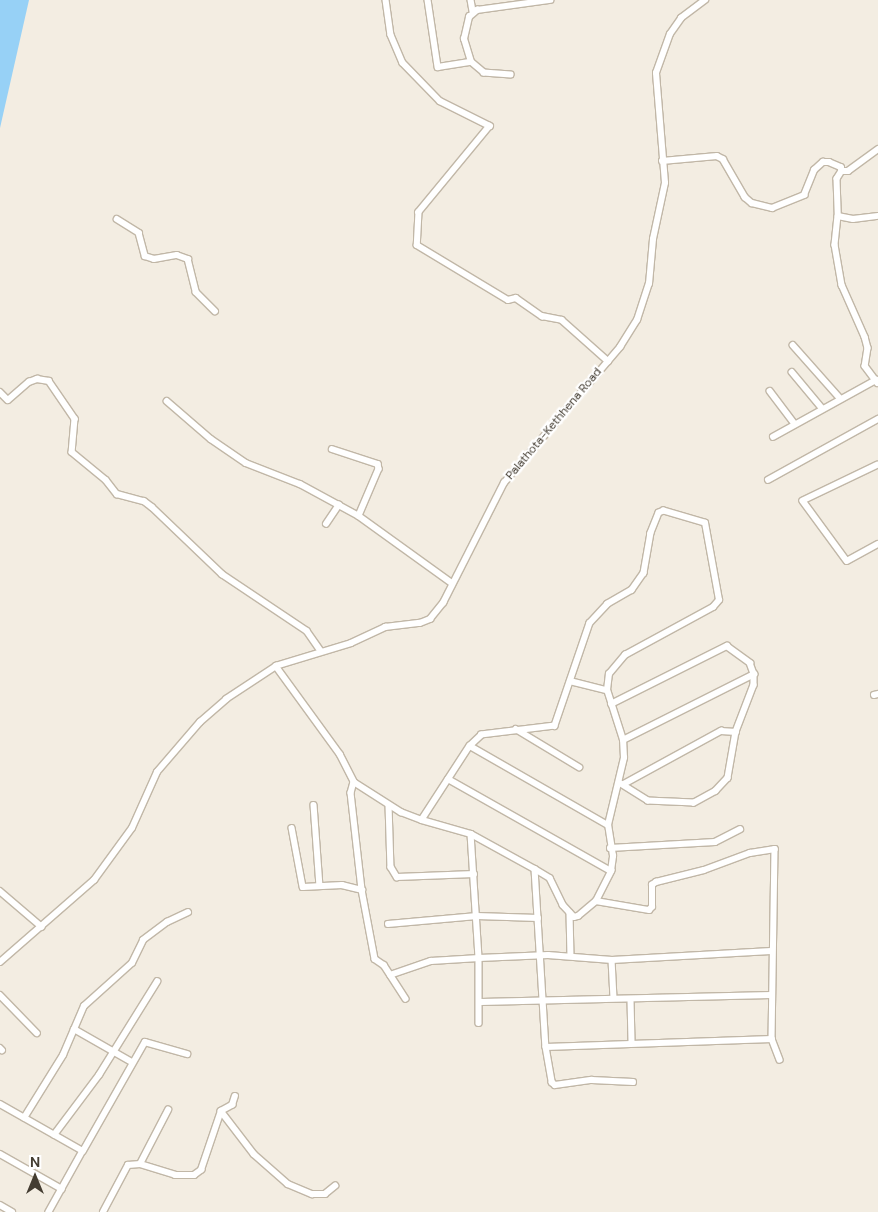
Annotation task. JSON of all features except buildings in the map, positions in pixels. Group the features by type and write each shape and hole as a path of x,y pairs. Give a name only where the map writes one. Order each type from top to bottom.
{"street":[{"path":"386,0 391,35 403,63 440,101 490,126 418,212 417,244 508,300 516,298 542,316 562,320 608,361"},
{"path":"428,0 438,67 471,62"},
{"path":"471,0 473,11 465,27 464,39 471,62 484,73 511,75"},
{"path":"473,11 550,0"},
{"name":"Palathota-Kethhena Road","path":"0,962 94,880 132,828 157,772 200,722 234,694 276,666 351,643 385,627 420,624 430,619 443,603 504,483 608,361 631,330 646,298 652,239 663,201 656,73 670,34 682,18 705,0"},
{"path":"842,172 848,172 878,149"},
{"path":"662,161 717,156 723,159 745,197 752,203 772,208 804,195 814,170 823,162 840,167 842,172"},
{"path":"774,437 840,398 877,381 865,366 868,348 865,336 842,286 835,245 838,216 837,178 842,172"},
{"path":"838,216 852,219 878,216"},
{"path":"117,219 139,233 142,250 148,257 177,255 188,260 196,292 215,311"},
{"path":"793,345 840,398"},
{"path":"792,372 822,408"},
{"path":"0,392 8,400 29,382 37,379 49,381 75,420 72,452 106,480 116,494 144,501 152,507 222,574 307,631 321,651"},
{"path":"770,390 795,424"},
{"path":"168,401 211,439 246,463 300,484 359,516 452,583"},
{"path":"768,480 878,420"},
{"path":"332,450 378,464 379,469 359,516"},
{"path":"878,465 803,501 847,561 878,544"},
{"path":"326,524 339,505"},
{"path":"422,820 470,746 482,735 515,729 555,726 590,623 608,604 632,590 644,573 651,533 659,513 664,511 706,523 719,600 713,607 625,655 609,674 607,690 623,740 622,783 608,825 611,871 596,901 578,916 570,914"},
{"path":"611,704 727,646 750,663 754,674 754,685 736,732 728,778 716,791 694,803 648,801 622,783"},
{"path":"276,666 340,754 354,782 390,805 422,820 471,834 550,878 570,914 571,956"},
{"path":"623,740 754,674"},
{"path":"570,681 607,690"},
{"path":"515,729 579,767"},
{"path":"622,783 721,731 736,732"},
{"path":"470,746 608,825"},
{"path":"448,780 611,871"},
{"path":"354,782 351,793 362,890 375,960 390,975 406,999"},
{"path":"314,804 320,886"},
{"path":"390,805 390,867 397,877 474,874"},
{"path":"292,828 303,887 342,885 362,890"},
{"path":"610,848 715,842 740,829"},
{"path":"471,834 481,1002 479,1023"},
{"path":"596,901 649,910 652,907 652,885 656,882 704,870 750,853 774,849 771,951 772,1039 780,1060"},
{"path":"535,869 542,1000 549,1074 555,1085 592,1080 633,1082"},
{"path":"0,891 42,926"},
{"path":"24,1118 63,1055 84,1006 132,963 143,940 167,922 188,912"},
{"path":"388,924 476,916 538,918"},
{"path":"390,975 431,961 540,956 571,956 612,960 771,951"},
{"path":"612,960 614,998"},
{"path":"54,1135 115,1051 157,982"},
{"path":"0,995 37,1033"},
{"path":"481,1002 614,998 631,1000 771,995"},
{"path":"631,1000 632,1042"},
{"path":"74,1029 132,1062"},
{"path":"546,1047 632,1042 772,1039"},
{"path":"49,1212 132,1062 148,1041 188,1054"},
{"path":"103,1212 128,1164 140,1164 175,1174 194,1175 200,1170 221,1111 232,1105 235,1096"},
{"path":"0,1104 83,1151"},
{"path":"140,1164 168,1110"},
{"path":"221,1111 254,1154 288,1184 312,1194 325,1194 335,1186"},
{"path":"0,1154 62,1189"},
{"path":"0,1205 12,1212"}],"water":[{"path":"0,0 29,0 0,128"}]}
